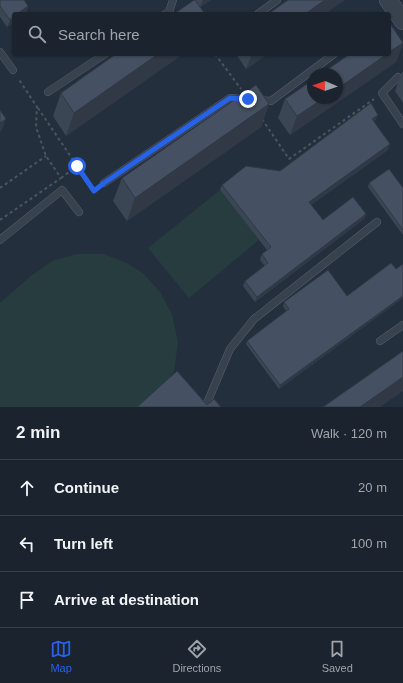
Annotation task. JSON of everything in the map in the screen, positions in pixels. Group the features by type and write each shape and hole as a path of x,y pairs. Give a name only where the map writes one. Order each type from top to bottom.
{"lane":[{"path":"168,12 173,0"},
{"path":"261,12 277,0"},
{"path":"0,52 13,70"},
{"path":"48,92 102,56"},
{"path":"104,183 230,98 271,101 331,56"},
{"path":"398,78 382,93 403,124"},
{"path":"0,240 62,190 79,212"},
{"path":"203,407 207,403 230,349 254,319 377,222"},
{"path":"380,342 403,325"}],"path":[{"path":"217,56 248,99"},
{"path":"20,82 94,191 104,183"},
{"path":"261,117 289,159 382,93"},
{"path":"37,107 36,128 46,156 61,178"},
{"path":"0,188 46,156"},
{"path":"0,220 77,166"}],"green space":[{"path":"220,190 259,240 189,298 148,248"},
{"path":"77,254 104,254 127,263 144,274 160,292 172,314 178,342 174,371 157,395 144,407 0,407 0,303 32,275 54,260"}],"building":[{"path":"0,0 24,0 28,6 20,12 12,12 12,18 10,20 0,6"},
{"path":"195,0 204,12 177,12"},
{"path":"288,0 325,0 308,12 271,12"},
{"path":"391,25 403,43 391,51"},
{"path":"113,56 155,56 74,113 61,93"},
{"path":"347,56 384,56 343,85 343,68 330,68"},
{"path":"307,84 307,104 315,104 297,116 285,99"},
{"path":"256,85 269,104 135,198 122,178"},
{"path":"371,103 378,115 372,119 390,144 309,202 323,220 353,197 366,214 257,297 245,281 268,263 262,254 271,247 222,185 246,166 280,171"},
{"path":"0,110 6,119 0,123"},
{"path":"389,169 403,188 403,230 369,183"},
{"path":"391,263 396,269 403,264 403,296 280,385 247,341 289,309 284,302 328,270 347,296"},
{"path":"403,351 403,377 360,407 323,407"},
{"path":"177,371 207,405 214,399 221,407 137,407"}],"route":[{"path":"77,166 94,191 230,98 248,99"}]}
